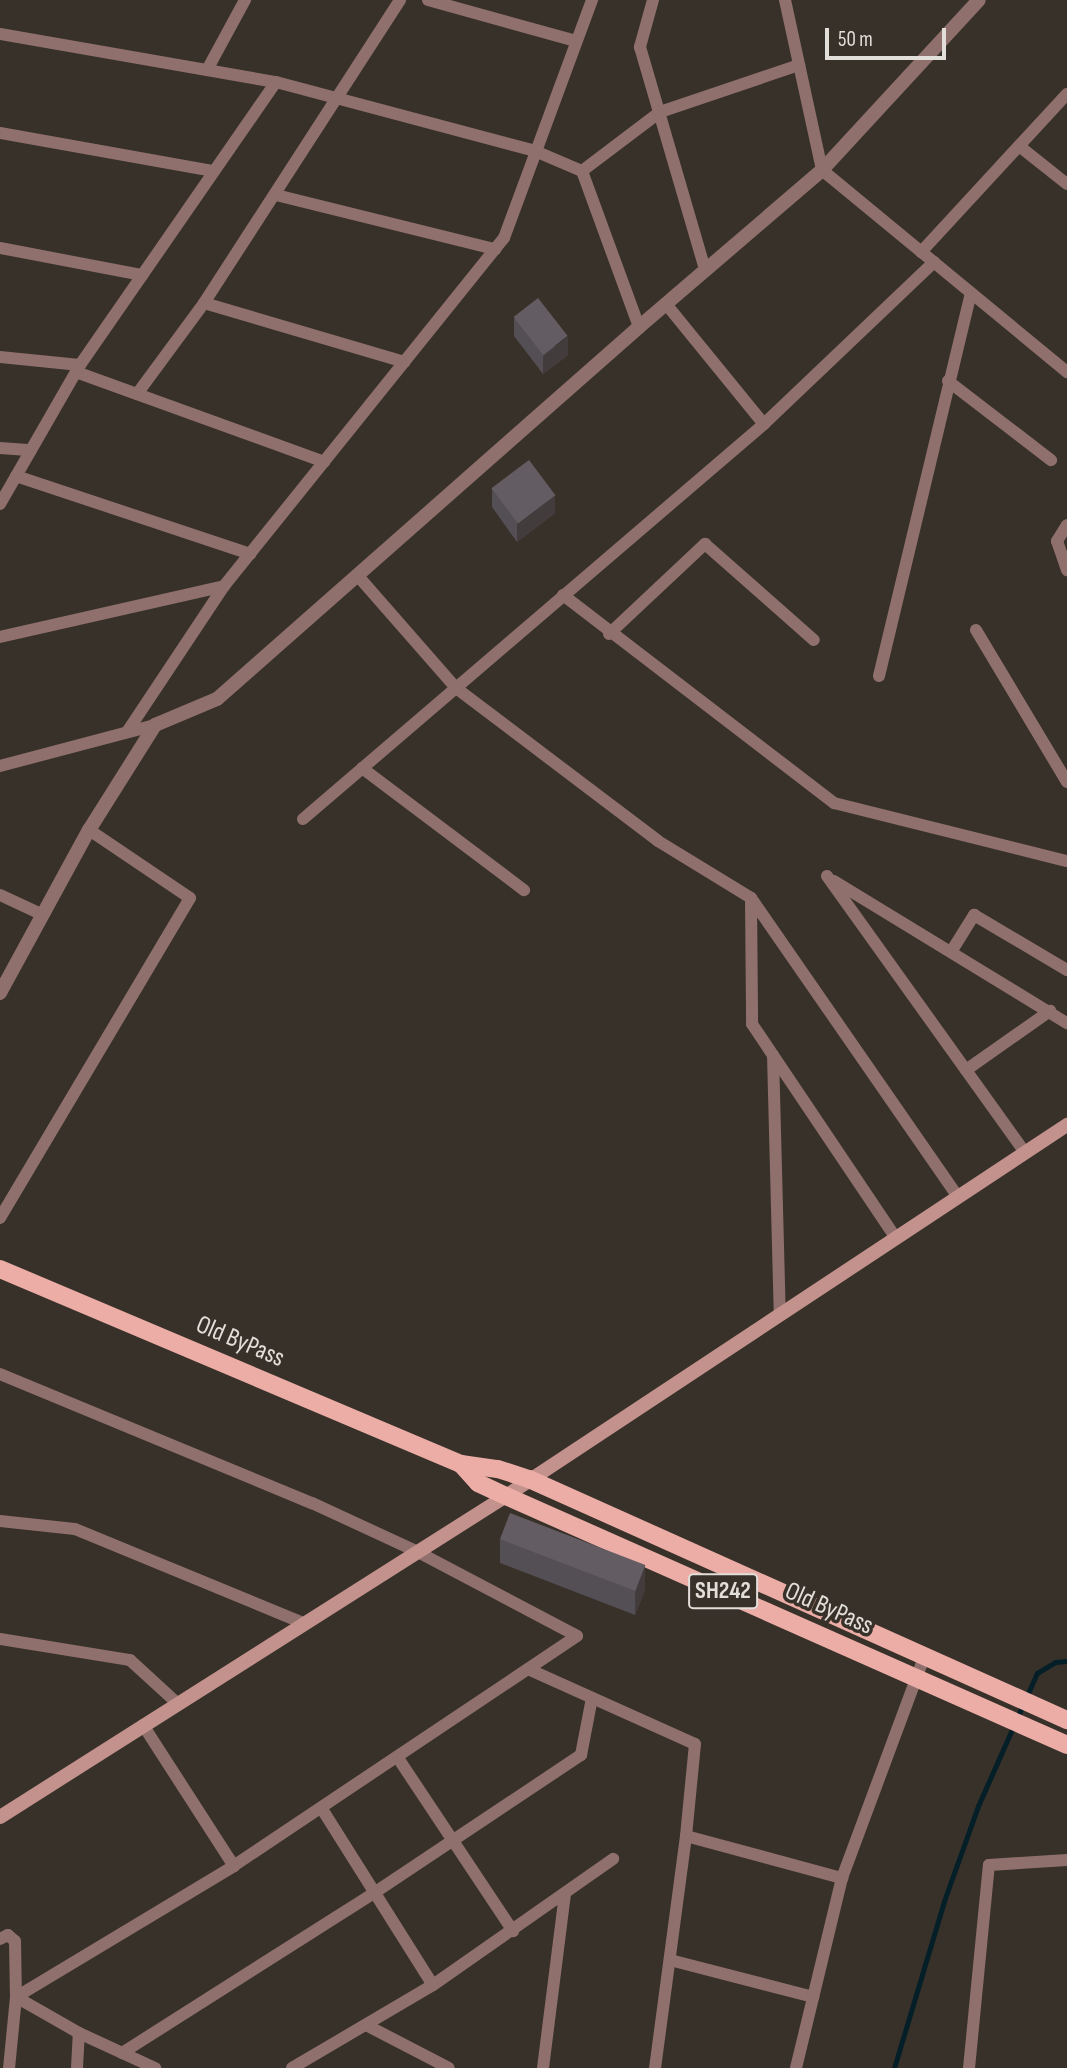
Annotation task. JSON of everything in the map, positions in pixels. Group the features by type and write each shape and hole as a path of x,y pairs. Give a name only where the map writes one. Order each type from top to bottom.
{"main road":[{"path":"0,1817 506,1496 1067,1125"},
{"name":"Old ByPass","path":"0,1269 461,1464 498,1469 529,1479 1059,1716"},
{"name":"Old ByPass","path":"461,1464 478,1483 506,1496 1067,1745"}],"street":[{"path":"207,70 245,0"},
{"path":"137,394 204,303 400,0"},
{"path":"428,0 576,41"},
{"path":"127,732 224,586 504,238 592,0"},
{"path":"653,0 640,47 705,270"},
{"path":"785,0 822,170 1067,372"},
{"path":"0,766 155,725 217,698 822,170 979,0"},
{"path":"0,34 276,82 536,151 582,171 639,327"},
{"path":"582,171 660,113 800,65"},
{"path":"0,504 78,368 276,82"},
{"path":"921,252 1067,94"},
{"path":"0,133 214,171"},
{"path":"1019,146 1067,184"},
{"path":"276,195 495,249"},
{"path":"0,248 142,275"},
{"path":"303,820 764,424 934,262"},
{"path":"879,676 971,293"},
{"path":"204,303 405,362"},
{"path":"666,304 764,424"},
{"path":"0,357 78,368 137,394 324,462"},
{"path":"948,381 1051,460"},
{"path":"0,448 31,450"},
{"path":"16,476 250,554"},
{"path":"1067,524 1058,541 1067,570"},
{"path":"610,634 705,544 814,640"},
{"path":"358,576 456,688 658,841 751,898 958,1197"},
{"path":"0,637 224,586"},
{"path":"563,595 610,634 834,803 1067,861"},
{"path":"976,630 1067,782"},
{"path":"1,990 89,830 155,725"},
{"path":"362,768 524,890"},
{"path":"0,1218 190,898 89,830"},
{"path":"1025,1153 827,876 1067,1023"},
{"path":"0,895 43,915"},
{"path":"751,898 752,1024 896,1238"},
{"path":"951,952 974,915 1067,970"},
{"path":"966,1070 1049,1011"},
{"path":"773,1054 780,1314"},
{"path":"0,1374 312,1503 416,1551 577,1636 234,1866 16,1997"},
{"path":"0,1521 75,1529 303,1623"},
{"path":"0,1639 130,1660 177,1703"},
{"path":"796,2068 842,1878 925,1655"},
{"path":"528,1670 695,1744 686,1836 655,2068"},
{"path":"122,2053 374,1894 582,1755 592,1698"},
{"path":"143,1725 234,1866"},
{"path":"398,1758 513,1931"},
{"path":"322,1809 433,1985"},
{"path":"686,1836 842,1878"},
{"path":"292,2068 433,1985 613,1859"},
{"path":"969,2068 989,1865 1067,1860"},
{"path":"542,2068 565,1895"},
{"path":"0,1939 8,1935 15,1941 16,1997 9,2068"},
{"path":"670,1960 813,1997"},
{"path":"16,1997 79,2033 155,2068"},
{"path":"366,2025 449,2068"},
{"path":"78,2068 79,2033"}],"building":[{"path":"538,298 568,336 543,355 514,317"},
{"path":"529,460 555,495 518,523 491,488"},
{"path":"510,1513 645,1565 635,1591 500,1539"}],"waterway":[{"path":"894,2068 944,1901 978,1806 1037,1673 1055,1662 1067,1661"}]}
